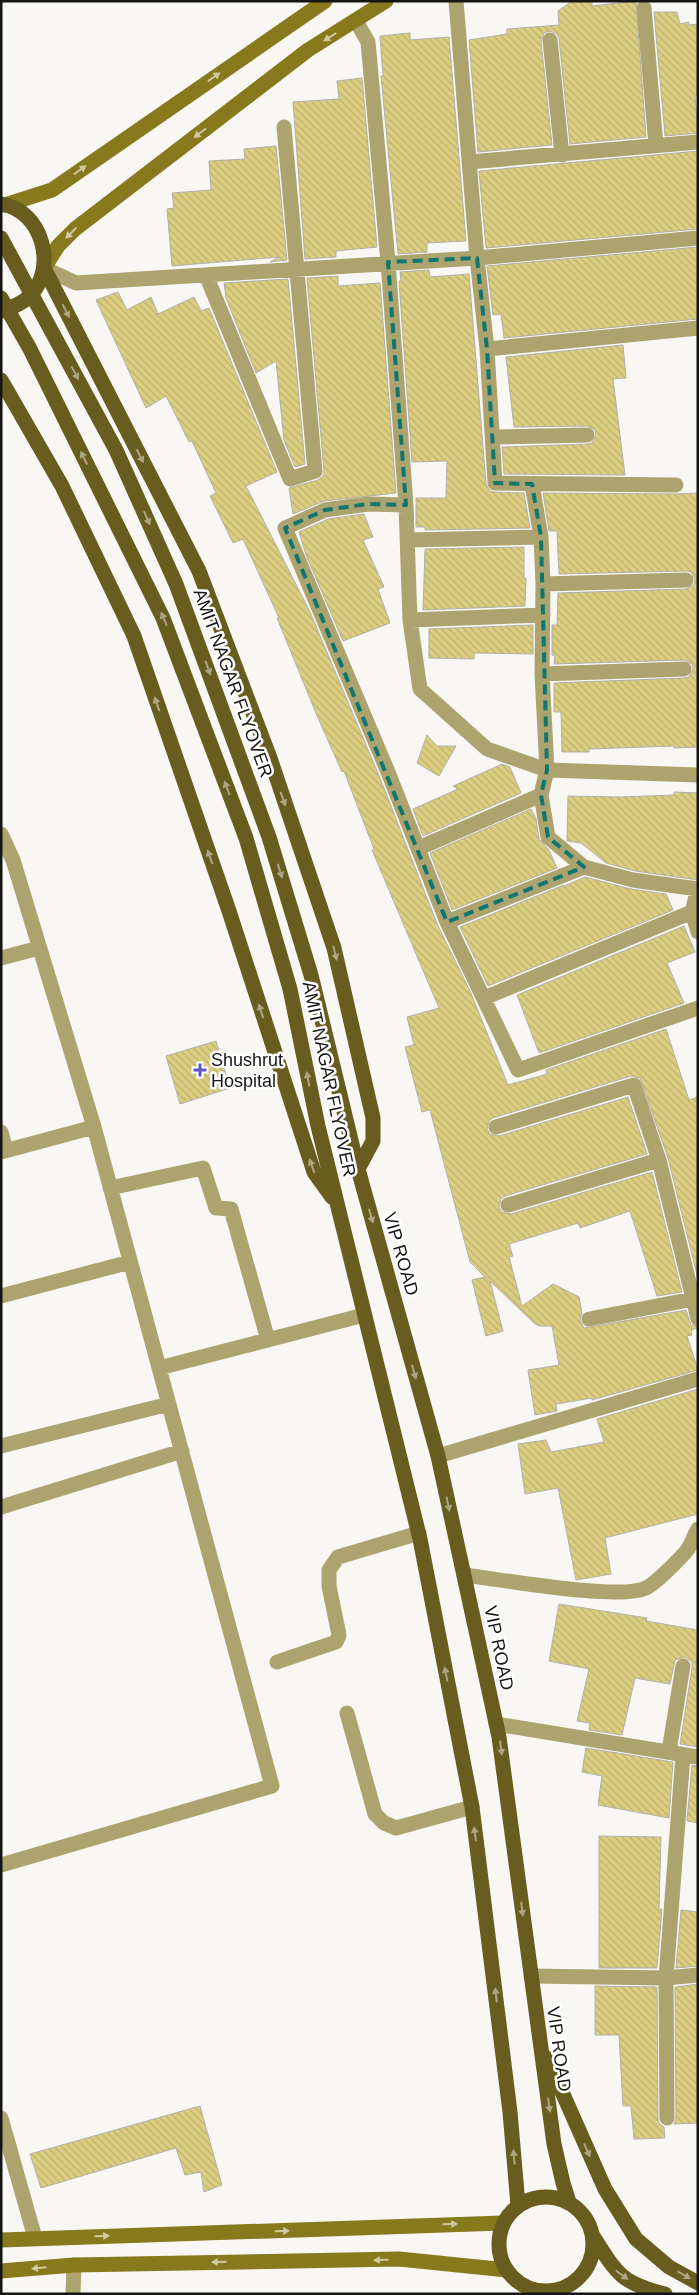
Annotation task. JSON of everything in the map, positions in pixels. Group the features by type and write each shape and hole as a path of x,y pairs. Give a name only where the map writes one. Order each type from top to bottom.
{"main road":[{"path":"3,202 52,190 325,1"},
{"path":"1,312 16,306 29,296 39,283 44,268 58,246 74,229 308,50 386,1"},
{"path":"3,202 32,222 40,236 44,252 44,268 199,571 270,758 334,948 372,1118 373,1141 358,1169"},
{"name":"AMIT NAGAR FLYOVER","path":"1,238 116,450 188,612 272,846 311,975 358,1169"},
{"name":"AMIT NAGAR FLYOVER","path":"1,298 30,349 163,618 246,838 290,989 318,1126 364,1315"},
{"path":"1,380 62,486 134,636 229,911 314,1172 338,1207"},
{"name":"VIP ROAD","path":"358,1169 438,1456 496,1724 518,1869 530,1976 554,2144 563,2183 570,2202"},
{"path":"364,1315 419,1533 472,1806 510,2112 518,2205"},
{"path":"539,2041 605,2189 636,2240 669,2267 698,2283"},
{"path":"581,2294 563,2290 525,2290 507,2270 501,2256 499,2242 503,2223 518,2205 529,2199 542,2196 556,2197 570,2202 581,2211 589,2223 594,2236 616,2272 640,2288 665,2294"},
{"path":"1,2240 503,2223"},
{"path":"563,2290 579,2278 588,2266 594,2251 594,2236"},
{"path":"1,2271 74,2265 399,2259 507,2270"}],"street":[{"path":"456,1 477,258 488,349 495,483 676,484"},
{"path":"644,8 656,146"},
{"path":"356,21 368,42 388,262 406,505 410,620 420,689 487,750 546,770 698,775"},
{"path":"550,40 562,155"},
{"path":"206,275 290,478 315,472 284,127"},
{"path":"469,162 698,142"},
{"path":"44,268 76,283 296,270 388,262 477,258 698,238"},
{"path":"488,349 698,328"},
{"path":"494,437 587,435"},
{"path":"532,484 541,537 543,584 542,674 546,770 540,795 548,837 584,867 632,880 698,889 692,912 698,932"},
{"path":"406,505 368,504 324,510 285,528 419,848 447,922 518,1070 698,1008"},
{"path":"408,540 541,537"},
{"path":"543,584 686,580"},
{"path":"410,620 543,615"},
{"path":"542,674 684,669"},
{"path":"419,848 540,795"},
{"path":"1,834 13,860 94,1127 272,1786 1,1865"},
{"path":"447,922 584,867"},
{"path":"484,998 692,912"},
{"path":"1,958 39,948"},
{"path":"496,1127 634,1086 659,1160 696,1299 698,1319"},
{"path":"1,1132 4,1151 94,1127"},
{"path":"508,1206 659,1160"},
{"path":"110,1188 203,1168 216,1208 231,1209 268,1340"},
{"path":"1,1296 130,1262"},
{"path":"589,1319 696,1299"},
{"path":"159,1368 364,1315"},
{"path":"438,1456 698,1379"},
{"path":"1,1446 169,1404"},
{"path":"1,1507 182,1451"},
{"path":"464,1575 605,1592 636,1591 646,1588 659,1579 688,1549 698,1529"},
{"path":"278,1662 336,1642 339,1635 329,1586 329,1570 338,1557 419,1533"},
{"path":"667,2118 666,1978 683,1754 683,1666"},
{"path":"347,1713 375,1814 384,1823 396,1828 472,1806"},
{"path":"496,1724 683,1754"},
{"path":"530,1976 666,1978 698,1975"},
{"path":"1,2118 35,2238"},
{"path":"73,2294 74,2265"}],"highlighted area":[{"path":"477,258 487,349 495,483 532,484 541,537 547,770 541,795 548,837 584,867 447,922 285,528 325,510 368,504 406,505 388,262"}],"building":[{"path":"572,1 592,1 592,6 636,1 646,137 570,144 559,39 557,34 550,31 544,33 541,41 552,145 478,152 469,40 507,34 507,29 559,25 558,11"},
{"path":"654,12 677,12 680,24 689,22 689,25 698,24 698,96 695,96 698,133 665,136"},
{"path":"410,33 410,40 449,37 466,241 427,243 427,252 398,254 381,76 383,76 380,36"},
{"path":"362,78 377,247 336,251 336,257 305,259 293,102 339,99 337,81"},
{"path":"276,146 287,260 270,262 279,257 172,266 167,209 174,208 172,193 211,190 209,161 245,159 244,149"},
{"path":"698,151 698,229 486,248 479,171"},
{"path":"698,247 698,319 504,338 501,314 493,315 487,266"},
{"path":"429,270 430,277 469,274 486,484 490,491 494,492 524,493 530,528 425,530 425,527 416,527 416,498 446,498 447,461 412,462 399,281 401,281 400,272"},
{"path":"338,276 338,286 380,283 396,493 324,501 293,514 289,488 318,480 324,475 307,278"},
{"path":"288,279 305,464 295,467 284,440 276,361 256,373 226,298 224,283"},
{"path":"118,292 127,310 151,297 158,314 194,297 201,311 209,308 277,472 246,486 310,612 380,778 438,926 471,993 508,1085 547,1074 546,1070 666,1029 689,1100 698,1097 698,1279 668,1158 640,1078 631,1076 493,1118 489,1121 487,1129 490,1134 499,1136 628,1097 647,1154 505,1196 501,1199 499,1207 502,1212 511,1214 652,1172 682,1292 657,1296 630,1211 580,1228 578,1223 509,1244 513,1256 509,1257 522,1306 553,1284 579,1297 582,1313 580,1320 584,1328 686,1310 691,1325 698,1328 691,1330 692,1335 687,1336 698,1370 592,1400 592,1398 556,1404 557,1411 535,1415 528,1370 559,1365 552,1326 539,1326 534,1323 490,1281 503,1331 486,1336 472,1280 485,1277 470,1262 430,1110 422,1112 405,1047 414,1045 407,1017 439,1008 372,850 374,849 344,771 342,772 318,718 277,618 279,618 243,539 233,543 210,496 216,493 192,441 189,442 166,396 146,408 96,300"},
{"path":"623,345 626,378 613,379 625,475 504,474 502,447 587,444 592,443 596,435 595,430 587,426 514,427 506,357"},
{"path":"543,493 698,493 698,747 589,749 589,752 562,752 561,712 554,712 554,683 684,678 689,677 693,669 692,664 684,660 554,664 555,655 552,655 552,625 557,625 558,593 686,589 694,585 695,579 691,572 686,571 559,574 557,531 549,531"},
{"path":"364,514 373,537 363,540 384,587 378,589 390,623 343,641 306,555 299,532 328,519"},
{"path":"524,547 525,606 423,610 425,549"},
{"path":"533,625 533,654 474,653 474,659 429,658 429,629"},
{"path":"427,735 437,746 456,746 439,776 417,763"},
{"path":"502,764 510,767 521,793 423,836 413,809 458,789 453,786"},
{"path":"674,792 698,793 698,880 635,871 606,863 581,843 567,841 568,796 674,795"},
{"path":"531,809 536,819 539,839 549,850 557,868 452,910 430,853"},
{"path":"585,877 631,889 666,894 673,910 488,986 460,927 564,885 565,888 566,885"},
{"path":"684,926 695,952 667,963 684,1003 539,1053 517,995"},
{"path":"216,1041 230,1088 180,1104 166,1056"},
{"path":"698,1389 698,1514 605,1538 611,1574 576,1580 558,1488 525,1494 518,1444 546,1440 551,1452 604,1442 597,1419"},
{"path":"559,1604 647,1618 646,1621 698,1630 698,1747 680,1744 692,1668 692,1662 685,1657 675,1660 670,1684 635,1678 622,1735 589,1730 590,1723 577,1721 589,1669 549,1661"},
{"path":"586,1748 673,1762 669,1818 598,1805 602,1776 582,1772"},
{"path":"692,1765 698,1766 698,1823 687,1821"},
{"path":"599,1836 661,1837 659,1909 662,1909 657,1968 599,1968"},
{"path":"681,1910 698,1912 698,1966 676,1968"},
{"path":"698,1984 698,2123 674,2124 676,2118 675,1987"},
{"path":"595,1986 657,1987 658,2118 659,2123 664,2127 665,2138 634,2139 631,2106 623,2106 619,2035 595,2035"},
{"path":"200,2106 222,2185 204,2192 201,2172 185,2175 176,2148 41,2188 30,2154"}],"place":[{"name":"Shushrut Hospital","path":"200,1070"}]}
